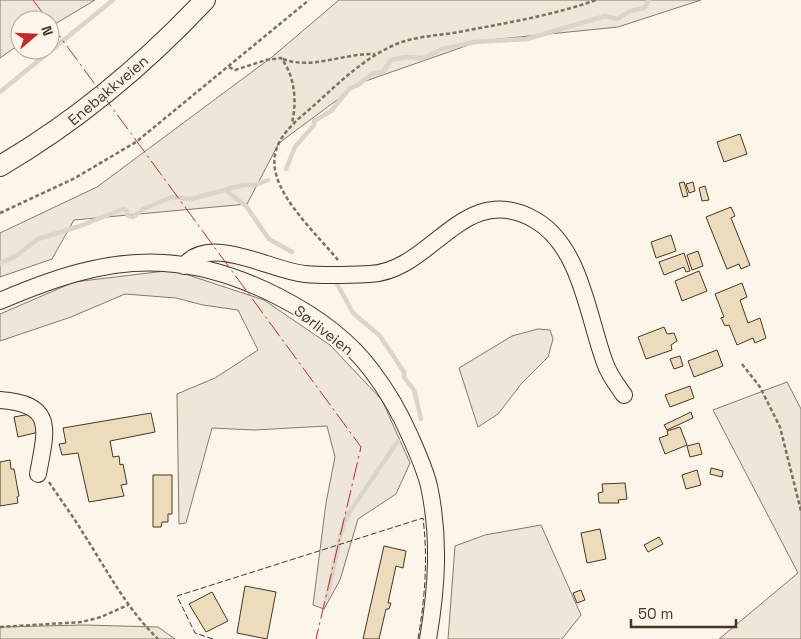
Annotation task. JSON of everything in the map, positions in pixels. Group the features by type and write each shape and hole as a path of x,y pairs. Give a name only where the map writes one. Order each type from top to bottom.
{"main road":[{"name":"Enebakkveien","path":"0,166 65,126 114,88 205,0"}],"street":[{"path":"184,266 190,258 209,251 255,260 304,274 372,274 396,267 460,222 483,211 504,209 537,221 564,250 577,274 605,365 624,395"},
{"name":"Sørliveien","path":"0,301 54,280 91,269 147,263 184,266 234,276 272,293 304,311 360,357 372,370 393,402 417,452 428,485 436,534 437,582 428,639"},
{"path":"0,400 21,401 32,406 40,413 44,421 44,433 39,471"}],"path":[{"path":"0,213 75,178 124,150 165,120 309,0"},
{"path":"344,274 339,262 287,196 276,174 275,154 277,145 292,124 352,71 376,54 394,45 421,36 456,32 553,13 596,0"},
{"path":"229,67 235,70 266,60 281,58 300,64 357,53 376,54"},
{"path":"281,58 286,65 294,92 295,105 292,124"},
{"path":"742,364 760,387 780,427 801,511"},
{"path":"39,471 82,531 128,605 141,623 158,639"},
{"path":"0,626 82,622 101,617 128,605"}],"shaded area":[{"path":"0,0 95,0 60,21 60,10 10,10 10,51 0,58"},
{"path":"339,0 701,0 618,27 480,41 360,83 279,143 247,204 74,220 52,259 0,277 0,233 97,187 272,57"},
{"path":"173,270 264,300 330,345 382,400 410,463 396,494 358,519 340,580 324,609 313,605 326,503 335,457 327,426 254,430 212,428 186,523 179,524 177,394 215,378 258,350 238,310 203,305 176,298 125,294 71,317 0,341 0,314 74,282"},
{"path":"538,329 550,330 553,339 548,357 522,383 498,414 478,427 459,368 512,336"},
{"path":"787,382 801,409 801,639 719,639 798,573 713,410"},
{"path":"541,525 581,615 562,639 448,639 455,546 485,535"},
{"path":"84,625 158,627 175,639 0,639 0,627"}],"building":[{"path":"740,134 747,154 724,162 717,142"},
{"path":"684,182 688,196 683,197 679,183"},
{"path":"693,182 695,191 689,193 686,184"},
{"path":"705,186 709,200 702,201 699,188"},
{"path":"731,207 735,216 731,218 750,265 741,269 739,264 727,269 706,217"},
{"path":"671,235 676,251 656,258 651,242"},
{"path":"698,251 703,266 692,270 687,255"},
{"path":"684,253 690,271 686,272 684,267 664,275 659,262"},
{"path":"699,271 707,291 682,301 675,281"},
{"path":"742,283 747,297 740,300 748,323 760,318 766,338 755,343 753,338 737,345 729,325 725,326 721,318 724,317 715,294"},
{"path":"664,327 667,334 674,333 677,341 671,345 672,350 646,359 638,337"},
{"path":"717,350 723,366 694,377 688,361"},
{"path":"680,356 683,366 674,369 670,359"},
{"path":"690,386 694,398 670,407 665,395"},
{"path":"691,412 693,418 667,430 664,425"},
{"path":"36,413 39,432 18,437 14,417"},
{"path":"151,413 155,432 110,441 113,457 119,456 120,465 123,464 127,484 121,485 124,496 89,502 78,453 62,455 59,444 66,443 63,428"},
{"path":"680,427 687,445 665,454 659,438 668,435 667,431"},
{"path":"699,443 702,454 690,457 687,446"},
{"path":"10,460 11,469 14,469 19,496 17,497 18,503 0,506 0,462"},
{"path":"711,468 723,471 722,477 710,474"},
{"path":"697,470 701,485 686,489 682,475"},
{"path":"153,475 172,475 172,514 168,514 168,522 162,522 161,527 153,527"},
{"path":"625,483 627,499 618,500 619,503 599,503 598,493 603,492 602,484"},
{"path":"600,529 606,559 587,563 581,533"},
{"path":"659,537 663,544 648,552 644,545"},
{"path":"384,546 406,551 403,568 396,566 388,603 391,603 389,609 386,609 379,639 363,639"},
{"path":"245,586 276,592 267,639 237,633"},
{"path":"581,590 585,600 577,603 573,593"},
{"path":"212,592 228,621 206,632 189,604"}],"waterway":[{"path":"0,92 113,0"},
{"path":"286,169 295,147 314,125 314,121 331,111 349,89 358,85 372,74 383,72 391,60 406,57 424,58 442,49 475,42 527,39 605,16 617,19 630,11 644,8 649,0"},
{"path":"0,263 16,256 38,239 80,226 123,209 126,210 128,216 133,217 143,209 172,197 191,199 243,185 255,185 268,180"},
{"path":"225,190 246,206 269,239 292,252"},
{"path":"336,282 353,313 380,336 404,372 404,377 414,390 421,419"},
{"path":"327,598 341,533 347,516 398,441"}],"fence":[{"path":"213,639 195,633 177,596 423,518 425,578 418,639"}],"power":[{"path":"33,0 40,10"},
{"path":"60,37 361,447 316,639"}]}
